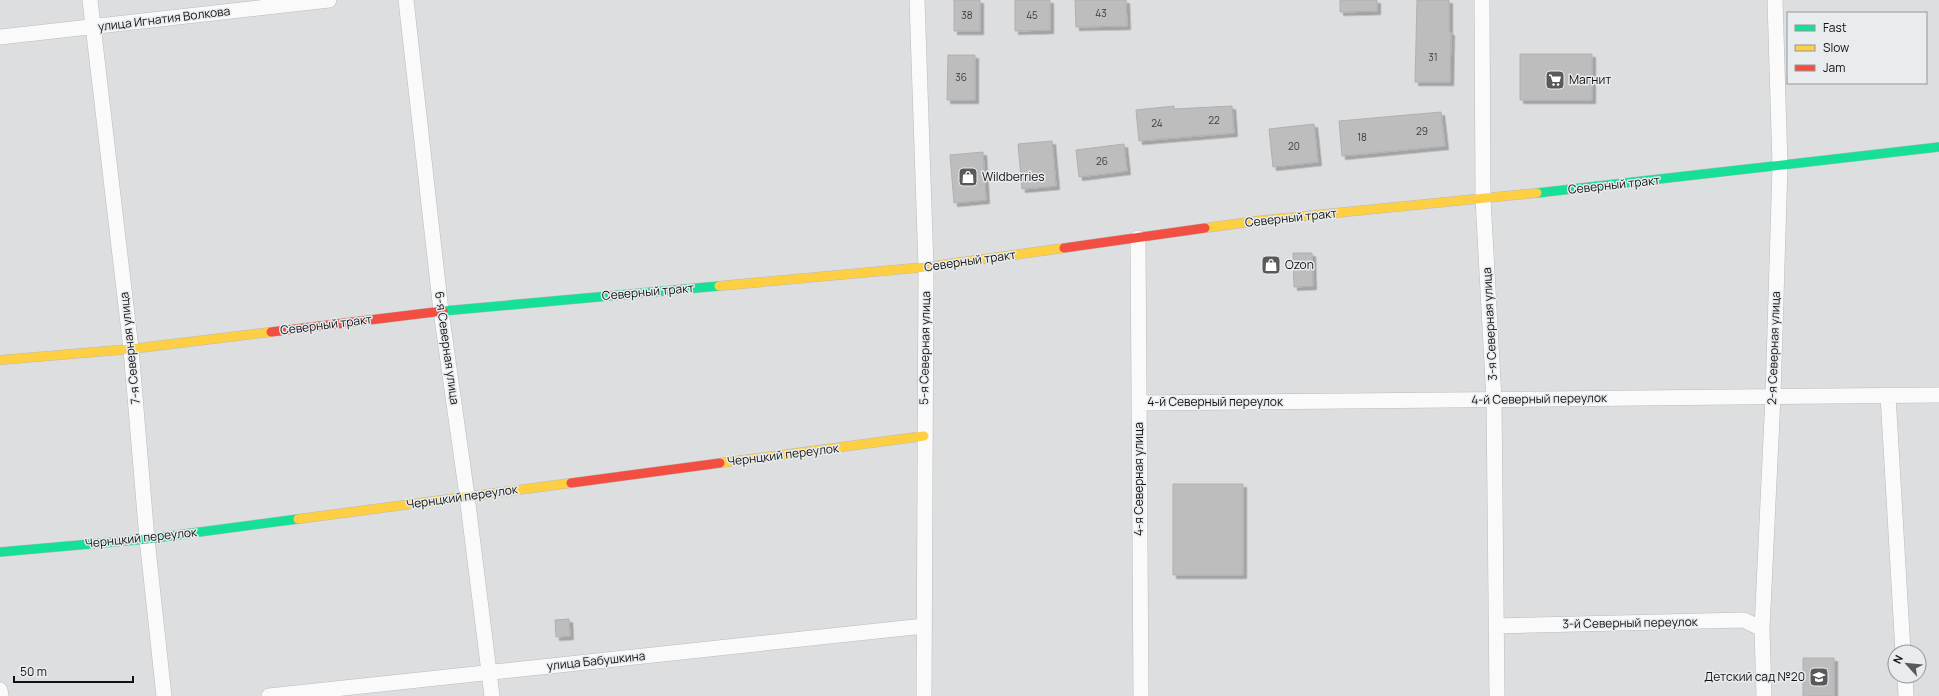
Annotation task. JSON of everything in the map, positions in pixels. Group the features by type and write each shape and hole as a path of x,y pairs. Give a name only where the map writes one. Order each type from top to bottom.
{"street":[{"name":"7-я Северная улица","path":"90,0 131,349 147,539 164,696"},
{"name":"улица Игнатия Волкова","path":"0,37 93,28 328,0"},
{"name":"6-я Северная улица","path":"406,0 441,311 467,496 492,696"},
{"name":"5-я Северная улица","path":"917,0 926,267 924,436 924,696"},
{"name":"3-я Северная улица","path":"1482,0 1483,199 1494,400 1497,696"},
{"name":"2-я Северная улица","path":"1764,696 1762,629 1773,396 1780,166 1775,0"},
{"name":"Северный тракт","path":"0,360 131,349 441,311 926,267 1264,220 1483,199 1939,147"},
{"name":"4-я Северная улица","path":"1138,238 1141,696"},
{"path":"1888,395 1903,644"},
{"name":"4-й Северный переулок","path":"1140,403 1939,395"},
{"name":"Чернцкий переулок","path":"0,552 147,539 924,436"},
{"name":"3-й Северный переулок","path":"1496,626 1744,620 1762,629"},
{"name":"улица Бабушкина","path":"269,696 924,626"},
{"path":"1905,684 1906,696"},
{"path":"0,690 1,696"}],"building":[{"path":"954,0 980,0 980,31 954,31"},
{"path":"1015,0 1050,0 1050,30 1015,31"},
{"path":"1075,0 1126,0 1127,26 1076,27"},
{"path":"1340,0 1377,0 1377,11 1340,12"},
{"path":"1417,0 1449,0 1449,32 1451,32 1450,82 1415,82"},
{"path":"1520,54 1592,54 1592,100 1520,100"},
{"path":"948,55 975,55 975,100 947,100"},
{"path":"1174,106 1174,109 1232,106 1234,133 1139,141 1136,110"},
{"path":"1441,112 1445,146 1342,156 1339,121"},
{"path":"1314,124 1318,162 1273,167 1269,129"},
{"path":"1052,141 1056,186 1022,189 1018,144"},
{"path":"1124,144 1127,171 1079,177 1076,150"},
{"name":"Wildberries","path":"983,152 986,200 954,203 950,155"},
{"path":"1293,253 1312,253 1313,286 1294,287"},
{"path":"1173,484 1243,484 1243,575 1173,575"},
{"path":"569,619 570,636 556,637 555,620"},
{"name":"Детский сад №20","path":"1803,658 1834,658 1834,696 1803,696"}],"traffic: fast":[{"path":"1537,193 1939,147"},
{"path":"443,311 719,286"},
{"path":"0,552 147,539 298,519"}],"traffic: slow":[{"path":"1205,228 1264,220 1537,193"},
{"path":"719,286 926,267 1064,248"},
{"path":"0,360 131,349 271,332"},
{"path":"720,463 924,436"},
{"path":"298,519 571,483"}],"traffic: jam":[{"path":"1064,248 1205,228"},
{"path":"271,332 443,311"},
{"path":"571,483 720,463"}],"place":[{"name":"Магнит","path":"1555,80"},
{"name":"Wildberries","path":"968,177"},
{"name":"Ozon","path":"1271,265"},
{"name":"Детский сад №20","path":"1819,677"}]}
